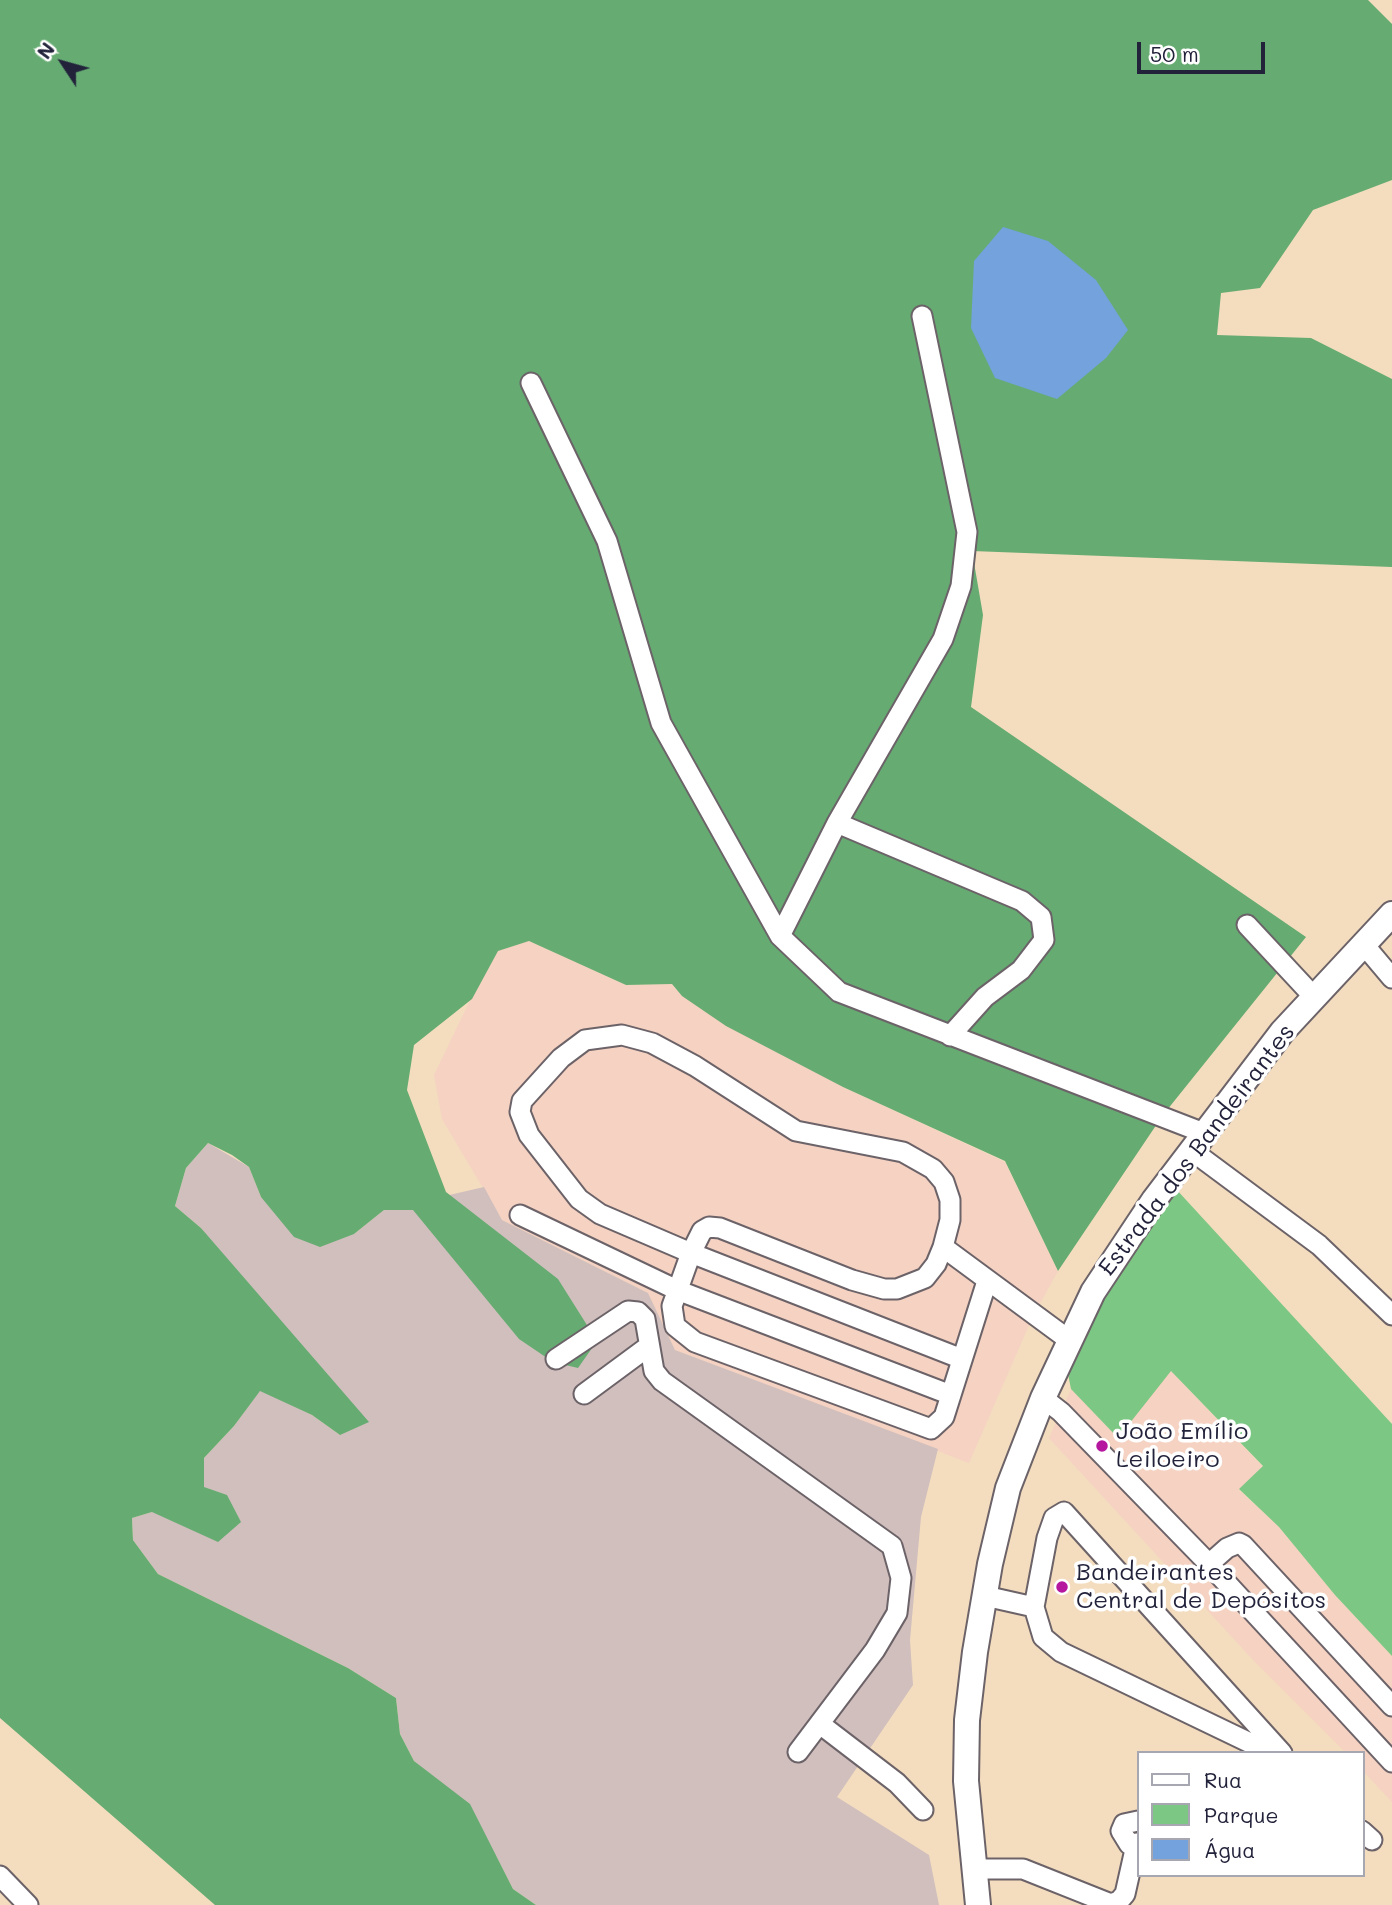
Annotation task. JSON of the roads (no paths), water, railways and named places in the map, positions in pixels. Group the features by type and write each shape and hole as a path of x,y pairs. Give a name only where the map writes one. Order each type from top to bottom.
{"main road":[{"name":"Estrada dos Bandeirantes","path":"978,1905 966,1781 967,1720 985,1596 1008,1488 1043,1398 1093,1292 1198,1141 1282,1032 1392,914"}],"street":[{"path":"780,936 837,824 943,639 961,586 967,532 922,316"},
{"path":"531,383 607,541 661,723 780,936 838,992 950,1036 1198,1141 1310,1237 1392,1315"},
{"path":"837,824 1022,901 1041,917 1044,940 1021,971 985,997 950,1036"},
{"path":"1247,925 1314,998"},
{"path":"1365,946 1392,978"},
{"path":"962,1359 691,1253 590,1207 561,1179 529,1135 520,1112 522,1101 561,1058 584,1040 622,1035 652,1043 796,1131 879,1146 918,1159 933,1169 944,1182 950,1200 950,1220 936,1264 925,1278 897,1289 884,1289 852,1280 720,1228 709,1227 702,1231 691,1253 677,1290 672,1318 681,1334 695,1342 922,1428 931,1429 940,1423 951,1395 987,1281"},
{"path":"520,1215 677,1290 951,1395"},
{"path":"943,1247 1069,1340"},
{"path":"556,1360 628,1311 638,1312 645,1319 654,1371 662,1381 892,1546 901,1578 897,1613 875,1650 799,1752"},
{"path":"583,1394 649,1346"},
{"path":"1043,1398 1061,1412 1209,1564 1392,1762"},
{"path":"1267,1751 1061,1652 1043,1637 1034,1607 1047,1538 1054,1518 1064,1513 1280,1751"},
{"path":"1209,1564 1227,1548 1243,1545 1392,1706"},
{"path":"985,1596 1034,1607"},
{"path":"820,1724 897,1783 923,1810"},
{"path":"1136,1821 1124,1824 1121,1831 1129,1844 1136,1844"},
{"path":"973,1869 1023,1869 1102,1901 1121,1903 1136,1848"},
{"path":"0,1876 28,1905"}],"water":[{"path":"1003,227 1048,241 1096,280 1128,330 1106,358 1057,399 995,378 971,328 974,261"}],"place":[{"name":"João Emílio Leiloeiro","path":"1102,1446"},
{"name":"Bandeirantes Central de Depósitos","path":"1062,1587"}]}
